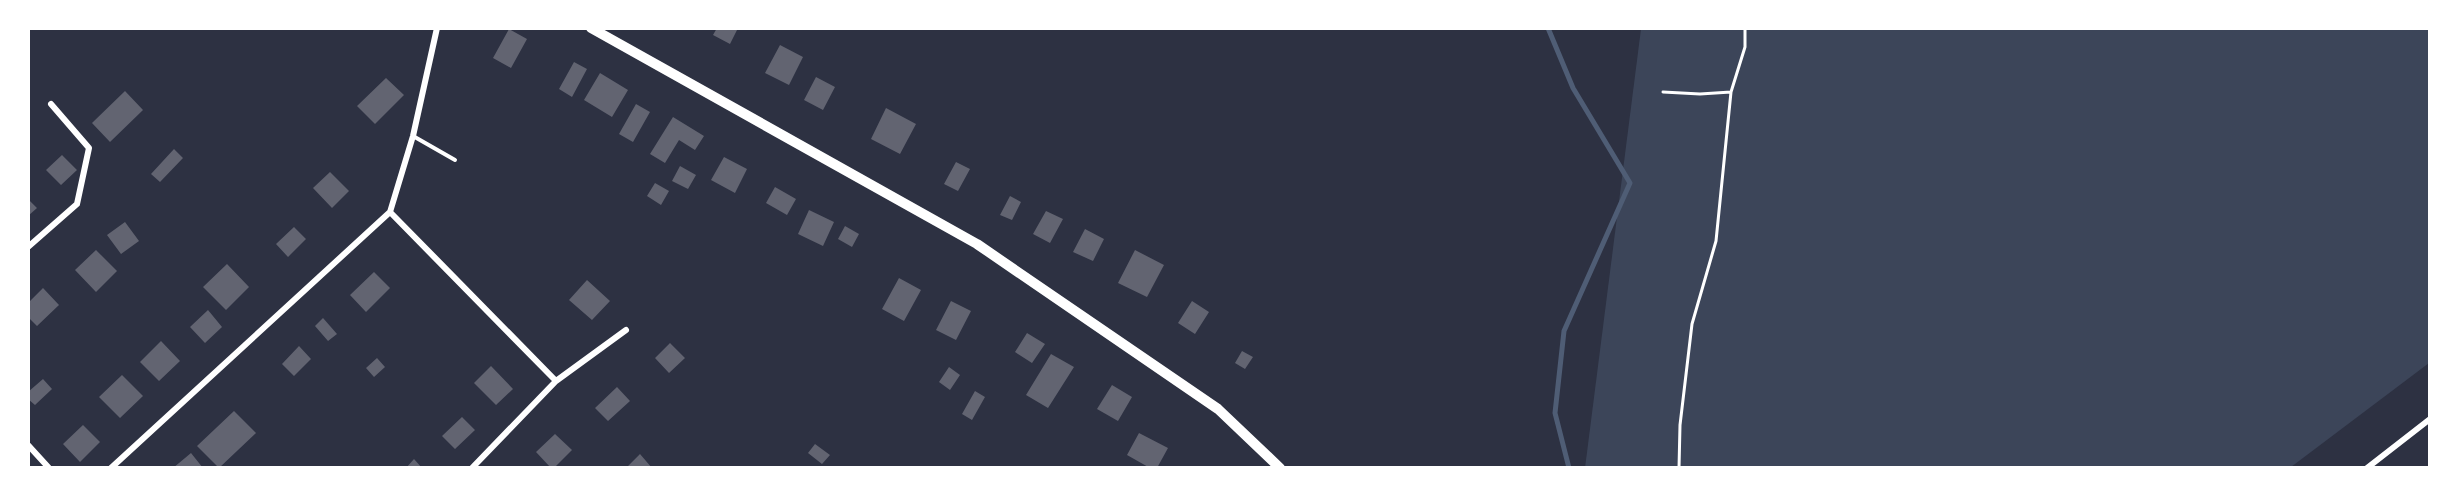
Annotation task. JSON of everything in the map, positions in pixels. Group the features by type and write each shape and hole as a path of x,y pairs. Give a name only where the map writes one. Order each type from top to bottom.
{"main road":[{"path":"593,29 977,244 1218,409 1280,468"}],"street":[{"path":"111,468 390,212 413,136 437,28"},
{"path":"28,247 77,204 89,148 51,104"},
{"path":"390,212 556,381"},
{"path":"472,468 556,381 626,330"},
{"path":"2367,468 2430,419"},
{"path":"28,445 49,468"}],"lane":[{"path":"413,136 455,160"}],"path":[{"path":"1679,468 1680,425 1692,324 1716,241 1731,92 1745,47 1745,28"},
{"path":"1663,92 1700,94 1731,92"}],"shaded area":[{"path":"1641,29 2429,29 2429,363 2291,467 1585,468"}],"building":[{"path":"717,28 738,28 730,44 713,35"},
{"path":"509,29 527,39 511,68 493,58"},
{"path":"780,45 803,57 789,85 765,73"},
{"path":"574,62 587,69 572,97 559,89"},
{"path":"600,73 628,90 612,117 584,100"},
{"path":"816,77 835,87 823,110 804,100"},
{"path":"386,78 404,95 375,124 357,106"},
{"path":"125,91 143,110 110,142 92,123"},
{"path":"636,104 650,112 633,142 619,134"},
{"path":"886,108 916,124 900,154 871,139"},
{"path":"673,117 704,136 695,150 679,140 665,163 650,154"},
{"path":"174,149 183,158 160,182 151,174"},
{"path":"62,155 77,170 61,185 46,170"},
{"path":"724,157 747,169 735,193 711,180"},
{"path":"956,162 970,169 958,191 944,184"},
{"path":"680,166 696,175 688,189 672,181"},
{"path":"330,172 349,191 332,208 313,188"},
{"path":"655,183 669,191 661,205 647,196"},
{"path":"775,187 796,199 787,215 766,203"},
{"path":"1010,196 1021,202 1012,220 1000,215"},
{"path":"28,199 37,208 28,216"},
{"path":"809,210 834,222 823,246 798,234"},
{"path":"1046,211 1063,219 1050,243 1033,234"},
{"path":"125,222 139,241 121,254 107,235"},
{"path":"845,226 859,234 852,247 838,239"},
{"path":"294,227 306,239 288,257 276,244"},
{"path":"1085,229 1104,239 1093,261 1073,252"},
{"path":"96,250 117,271 96,292 75,270"},
{"path":"1135,250 1164,265 1147,297 1118,283"},
{"path":"227,264 249,287 226,310 203,287"},
{"path":"374,272 390,288 366,312 350,295"},
{"path":"899,278 921,290 904,321 882,309"},
{"path":"587,280 610,301 592,320 569,300"},
{"path":"43,288 59,305 37,326 28,317 28,303"},
{"path":"951,301 971,311 956,340 936,330"},
{"path":"1192,301 1209,312 1195,334 1178,323"},
{"path":"208,310 222,327 205,343 190,327"},
{"path":"323,318 337,334 328,341 315,326"},
{"path":"1027,333 1045,344 1032,363 1015,352"},
{"path":"161,341 180,361 159,381 140,362"},
{"path":"670,343 685,358 669,373 655,358"},
{"path":"299,346 311,359 294,376 282,364"},
{"path":"1242,351 1253,357 1245,369 1235,363"},
{"path":"1051,354 1074,367 1048,408 1026,395"},
{"path":"377,358 385,367 374,377 366,368"},
{"path":"491,366 513,389 496,405 474,383"},
{"path":"949,367 960,375 950,390 939,382"},
{"path":"122,375 143,396 120,418 99,397"},
{"path":"43,379 52,389 35,405 28,399 28,392"},
{"path":"1112,385 1132,397 1118,421 1097,409"},
{"path":"617,387 630,401 608,421 595,408"},
{"path":"975,391 985,397 972,420 962,414"},
{"path":"234,411 256,433 219,468 197,446"},
{"path":"462,417 475,430 455,449 442,436"},
{"path":"83,425 100,442 80,462 63,444"},
{"path":"1139,433 1168,448 1157,468 1150,468 1127,455"},
{"path":"555,434 572,450 554,468 551,468 536,452"},
{"path":"815,444 830,455 822,464 808,453"},
{"path":"191,453 203,468 173,468"},
{"path":"640,454 652,468 626,468"},
{"path":"414,459 422,468 406,468"}],"waterway":[{"path":"1548,28 1573,88 1630,183 1564,331 1555,413 1569,468"}]}
